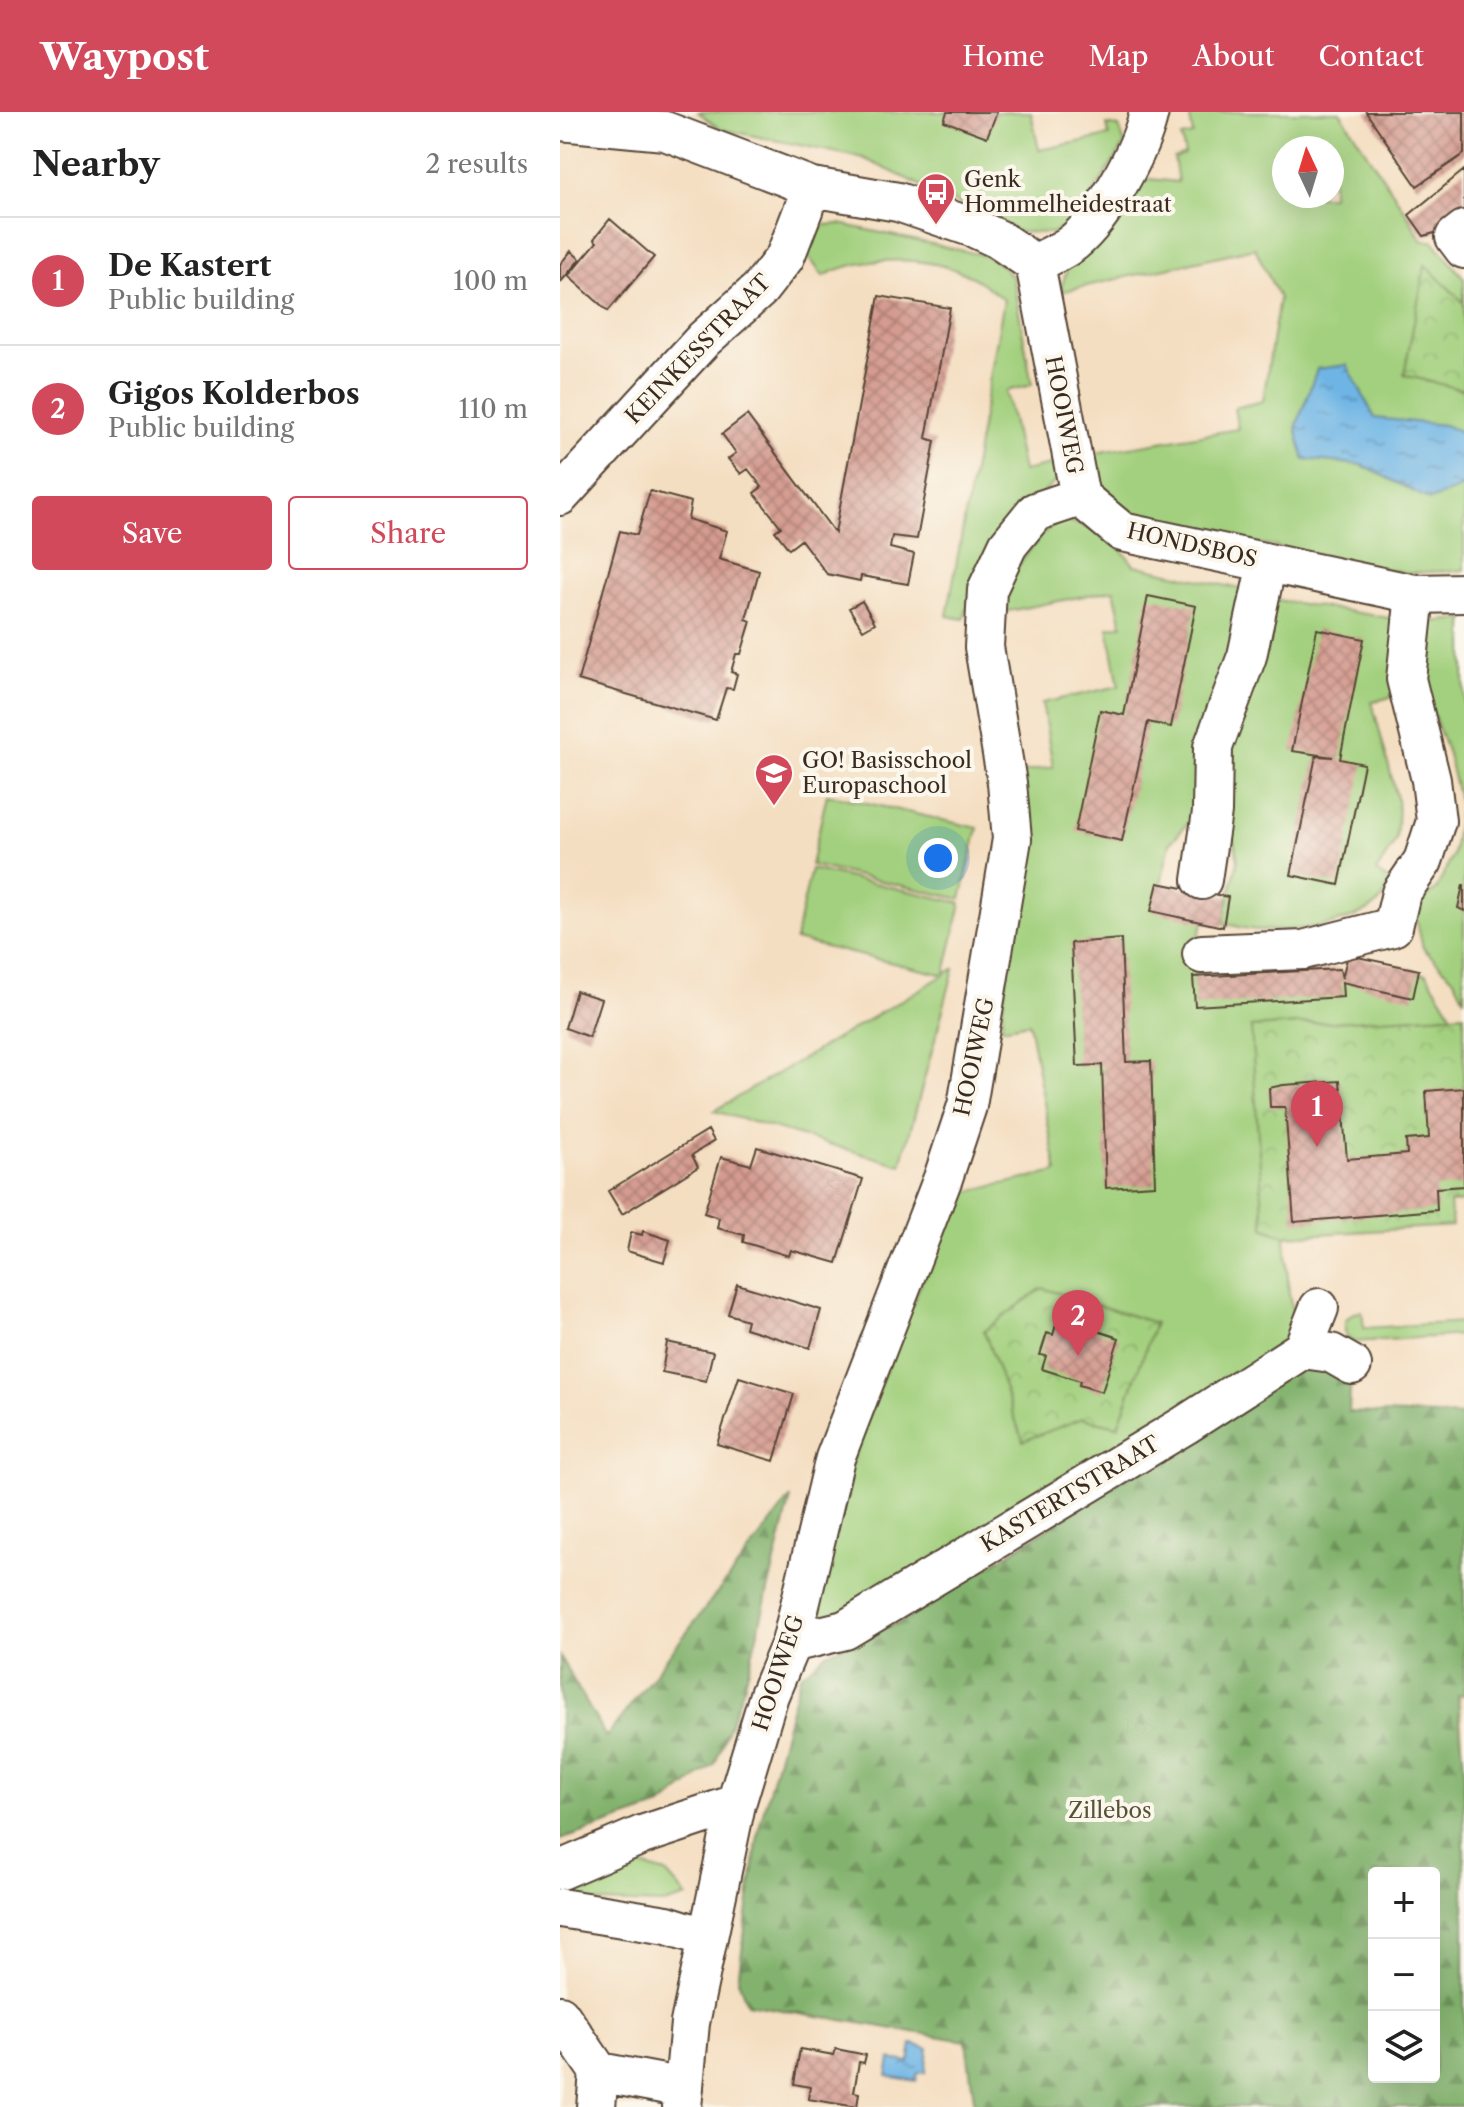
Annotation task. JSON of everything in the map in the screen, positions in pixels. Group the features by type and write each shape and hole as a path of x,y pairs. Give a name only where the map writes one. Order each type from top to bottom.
{"street":[{"path":"560,121 666,122 812,187 898,202 974,228 998,239 1035,264 1074,242 1113,196 1149,112"},
{"name":"KEINKESSTRAAT","path":"560,496 704,339 759,290 785,257 812,187"},
{"path":"1464,230 1455,237 1464,249"},
{"name":"HOOIWEG","path":"683,2098 690,2023 736,1804 769,1695 791,1643 835,1458 943,1178 967,1106 1012,839 1007,783 984,647 987,590 1008,545 1035,512 1080,497 1035,264"},
{"name":"HONDSBOS","path":"1080,497 1122,532 1415,594 1464,593"},
{"name":"HONDSBOS","path":"1202,880 1212,812 1213,747 1247,656 1267,563"},
{"path":"1202,954 1303,950 1393,927 1401,893 1423,861 1436,821 1431,780 1406,679 1415,594"},
{"path":"1319,1308 1303,1349 1331,1353 1352,1365"},
{"name":"KASTERTSTRAAT","path":"791,1643 845,1630 1185,1425 1303,1349"},
{"path":"560,1870 642,1835 736,1804"},
{"path":"560,1908 667,1925 708,1938"},
{"path":"560,2015 597,2090 683,2098"}],"green space":[{"path":"698,112 1031,112 1039,150 1109,136 1107,125 1119,127 1125,144 1074,222 1052,233 1019,232 863,158 720,129"},
{"path":"1189,112 1340,112 1422,241 1433,241 1464,278 1464,570 1409,573 1157,523 1119,506 1094,479 1094,453 1238,429 1234,408 1263,401 1279,298 1255,248 1060,292 1068,266 1141,178 1178,182 1174,158 1185,154 1181,137 1193,135"},
{"path":"840,224 987,256 1013,279 1032,385 1006,391 1023,471 1060,463 1057,480 997,537 974,578 964,619 947,616 1004,300 962,272 923,262 880,261 840,269 823,276 804,251 807,238 814,238 824,225"},
{"path":"1425,265 1464,303 1464,390 1404,375"},
{"path":"1061,519 1102,535 1134,565 1245,590 1196,807 1191,820 1170,843 1155,910 1205,916 1192,958 1198,1002 1327,988 1355,964 1427,974 1452,1015 1252,1027 1264,1227 1285,1236 1289,1294 1296,1327 1258,1367 890,1594 820,1620 815,1608 858,1440 957,1194 1057,1172 1029,1023 1002,1028 1006,983 1028,848 1019,773 1053,767 1042,703 1119,686 1108,628 1122,625 1114,590 994,614 1005,583 1042,534","holes":["1041,1289 1118,1426 1083,1418 984,1332"]},
{"path":"1271,599 1396,619 1395,696 1372,702 1397,798 1396,840 1376,872 1391,882 1382,899 1372,908 1342,921 1308,928 1251,929 1223,923 1238,860 1223,790 1229,725"},
{"path":"1464,619 1464,999 1455,980 1423,948 1415,913 1420,901 1436,890 1453,854 1460,804 1448,754 1429,702 1425,639 1428,622"},
{"path":"827,794 978,828 961,899 811,865"},
{"path":"811,869 961,903 945,973 954,969 901,1165 714,1111 944,975 795,940"},
{"path":"1464,1014 1464,1202 1450,1203 1452,1226 1285,1236 1264,1227 1251,1027"},
{"path":"1042,1288 1155,1323 1118,1426 1083,1418 1023,1441 984,1331"},
{"path":"1362,1311 1364,1328 1464,1322 1464,1335 1354,1342 1345,1334 1345,1321 1352,1314"},
{"name":"Zillebos","path":"1307,1361 1351,1373 1349,1412 1464,1416 1464,1695 1458,1696 1464,1768 1464,2107 975,2107 966,2041 747,2004 738,1980 759,1828 800,1676 828,1652 907,1619"},
{"path":"791,1497 745,1684 715,1764 661,1806 560,1840 560,1657 606,1737"},
{"path":"627,1862 666,1873 687,1897 664,1904 560,1901 560,1881"}],"water":[{"path":"1347,365 1375,418 1444,425 1464,433 1464,487 1430,500 1362,465 1304,459 1296,428 1317,369"},
{"path":"912,2044 928,2048 925,2073 918,2073 916,2081 887,2076 890,2059 909,2062"}],"building":[{"path":"947,112 997,112 987,137 944,121"},
{"path":"1366,112 1464,112 1464,154 1417,186"},
{"path":"1464,170 1464,214 1445,230 1424,236 1409,215"},
{"path":"610,219 654,257 608,311 568,276 597,242 594,239"},
{"path":"571,251 580,259 560,283 560,264"},
{"path":"879,296 950,308 926,438 935,441 917,539 892,536 890,548 914,554 908,584 861,576 860,581 827,574 801,540 789,549 775,531 781,527 754,493 762,487 748,469 741,474 728,459 736,453 722,434 747,415 835,533"},
{"path":"650,491 691,502 688,519 727,531 719,559 759,571 746,619 751,621 741,654 736,654 731,672 737,674 733,689 726,688 716,720 578,680 620,531 637,535"},
{"path":"1148,596 1196,606 1171,727 1148,722 1122,841 1075,831 1100,710 1124,715"},
{"path":"862,601 875,623 863,630 849,608"},
{"path":"1317,629 1364,639 1340,759 1364,764 1339,885 1291,875 1316,756 1333,757 1292,751"},
{"path":"1158,883 1228,897 1223,927 1151,911"},
{"path":"1464,885 1464,911 1458,908"},
{"path":"1121,939 1126,1062 1151,1061 1155,1185 1106,1188 1102,1065 1077,1066 1071,943"},
{"path":"1348,955 1419,970 1413,998 1342,982 1343,997 1195,1006 1193,977 1340,969 1342,978"},
{"path":"576,991 601,999 589,1037 565,1028"},
{"path":"1340,1081 1347,1159 1407,1154 1406,1140 1429,1138 1426,1091 1464,1088 1464,1186 1436,1188 1437,1210 1294,1222 1285,1107 1270,1107 1269,1088"},
{"path":"708,1130 714,1141 692,1155 698,1167 622,1214 608,1191"},
{"path":"757,1147 863,1179 837,1263 791,1250 789,1256 743,1242 744,1235 717,1228 719,1218 704,1213 721,1157 751,1165"},
{"path":"643,1231 670,1240 664,1262 627,1251 631,1232 642,1235"},
{"path":"737,1284 821,1310 810,1348 745,1328 747,1320 728,1314"},
{"path":"1058,1318 1119,1338 1102,1392 1042,1369 1046,1356 1040,1355 1047,1333 1053,1335"},
{"path":"667,1342 713,1352 706,1381 662,1372"},
{"path":"739,1377 794,1394 774,1461 717,1444"},
{"path":"800,2049 834,2055 836,2049 866,2055 864,2063 859,2062 854,2092 859,2093 857,2107 808,2099 810,2087 794,2084"}],"place":[{"name":"Genk Hommelheidestraat","path":"936,226"},
{"name":"GO! Basisschool Europaschool","path":"774,807"},
{"name":"De Kastert","path":"1317,1147"},
{"name":"Gigos Kolderbos","path":"1078,1356"}]}
